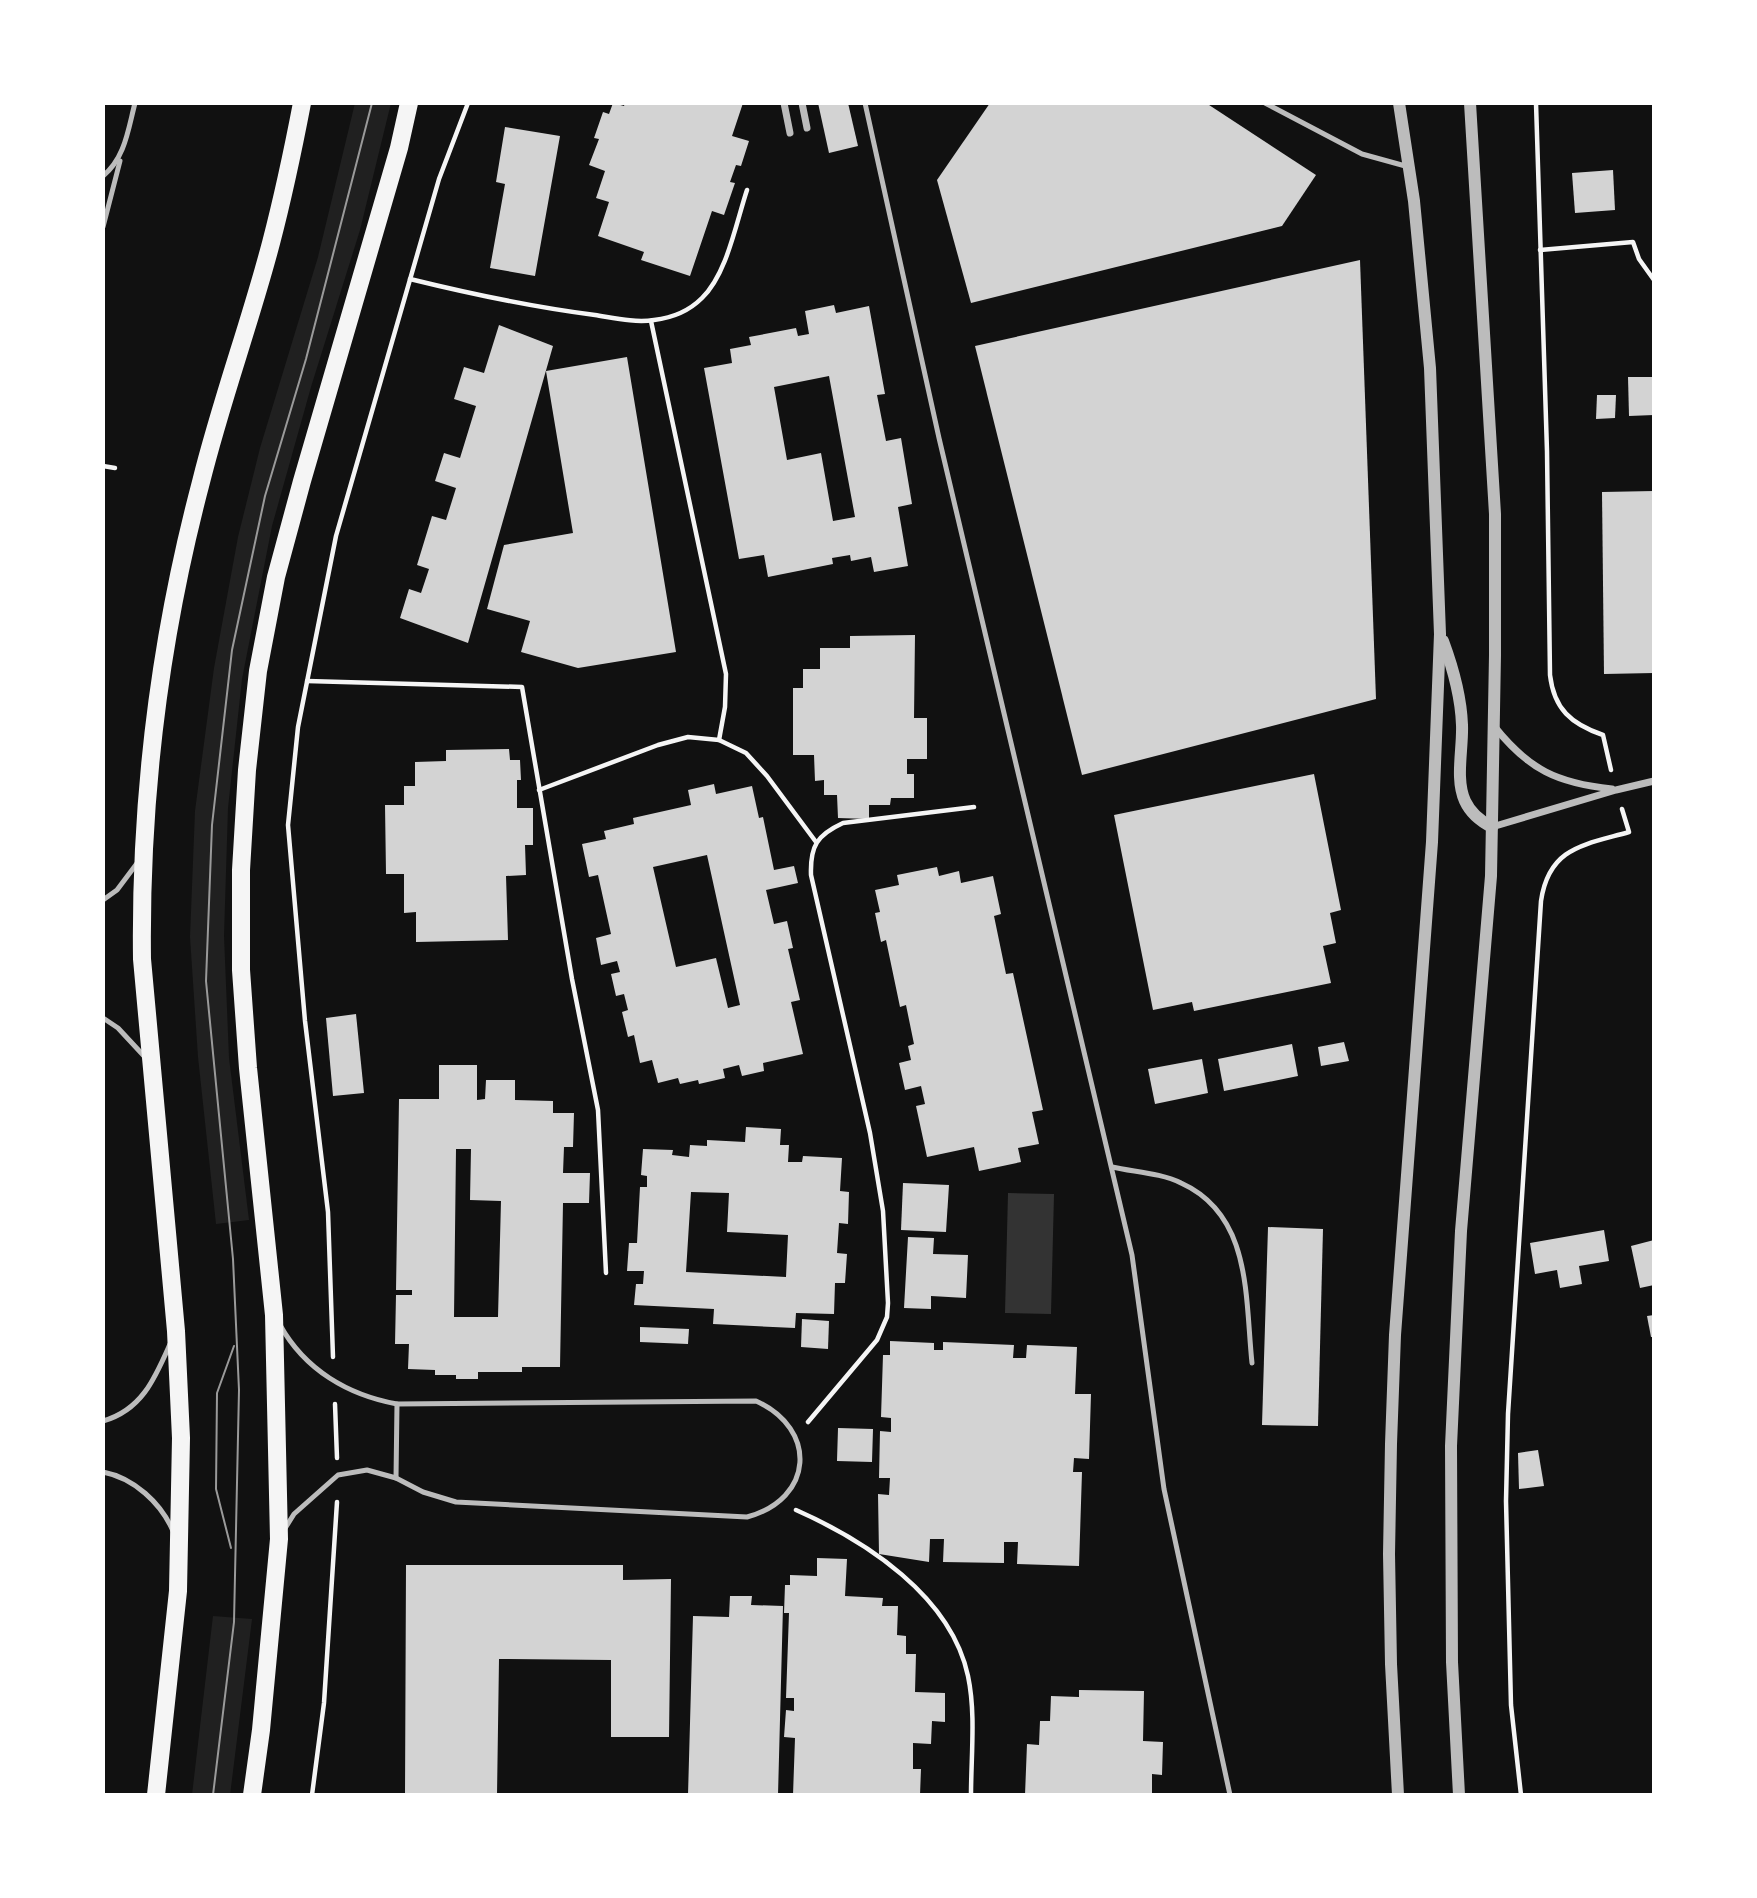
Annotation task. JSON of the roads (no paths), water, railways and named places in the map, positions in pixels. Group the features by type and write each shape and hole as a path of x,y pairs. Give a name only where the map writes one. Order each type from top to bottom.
{"main road":[{"path":"156,1795 177,1604 181,1438 176,1331 142,959 141,904 151,757 163,664 201,481 271,242 302,103"},
{"path":"252,1795 261,1730 279,1539 274,1315 248,1068 241,970 241,870 247,770 258,671 276,577 399,148 409,103"}],"street":[{"path":"785,103 790,133"},
{"path":"802,103 807,128"},
{"path":"1397,103 1402,117 1409,167 1430,368 1440,634 1432,842 1395,1335 1391,1444 1389,1554 1398,1795"},
{"path":"1459,1795 1450,1554 1454,1338 1491,876 1494,726 1494,514 1470,103"},
{"path":"1440,634 1459,700 1462,724 1461,788 1464,800 1480,821 1492,827 1654,781"},
{"path":"1494,726 1525,758 1551,775 1580,786 1616,790"}],"lane":[{"path":"103,227 135,103"},
{"path":"865,103 936,425 1132,1255 1167,1502 1230,1795"},
{"path":"1265,103 1362,154 1409,167"},
{"path":"103,176 113,168 121,154"},
{"path":"103,900 117,890 133,871 144,850"},
{"path":"103,1018 137,1046 152,1067"},
{"path":"1112,1167 1181,1183 1203,1196 1221,1214 1234,1236 1241,1261 1252,1363"},
{"path":"274,1315 287,1338 304,1359 347,1390 372,1399 397,1404 756,1401 786,1420 796,1436 800,1453 792,1489 780,1502 765,1512 747,1517 456,1502 423,1492 396,1478 367,1470 338,1475 294,1514 279,1539"},
{"path":"103,1421 116,1418 136,1405 151,1386 176,1331"},
{"path":"396,1478 397,1404"},
{"path":"103,1472 133,1484 153,1500 169,1520 179,1544"}],"tram line":[{"path":"213,1795 234,1622 239,1390 233,1259 206,981 212,825 232,650 265,496 306,359 372,103"},
{"path":"231,1548 216,1489 217,1393 234,1346"}]}
